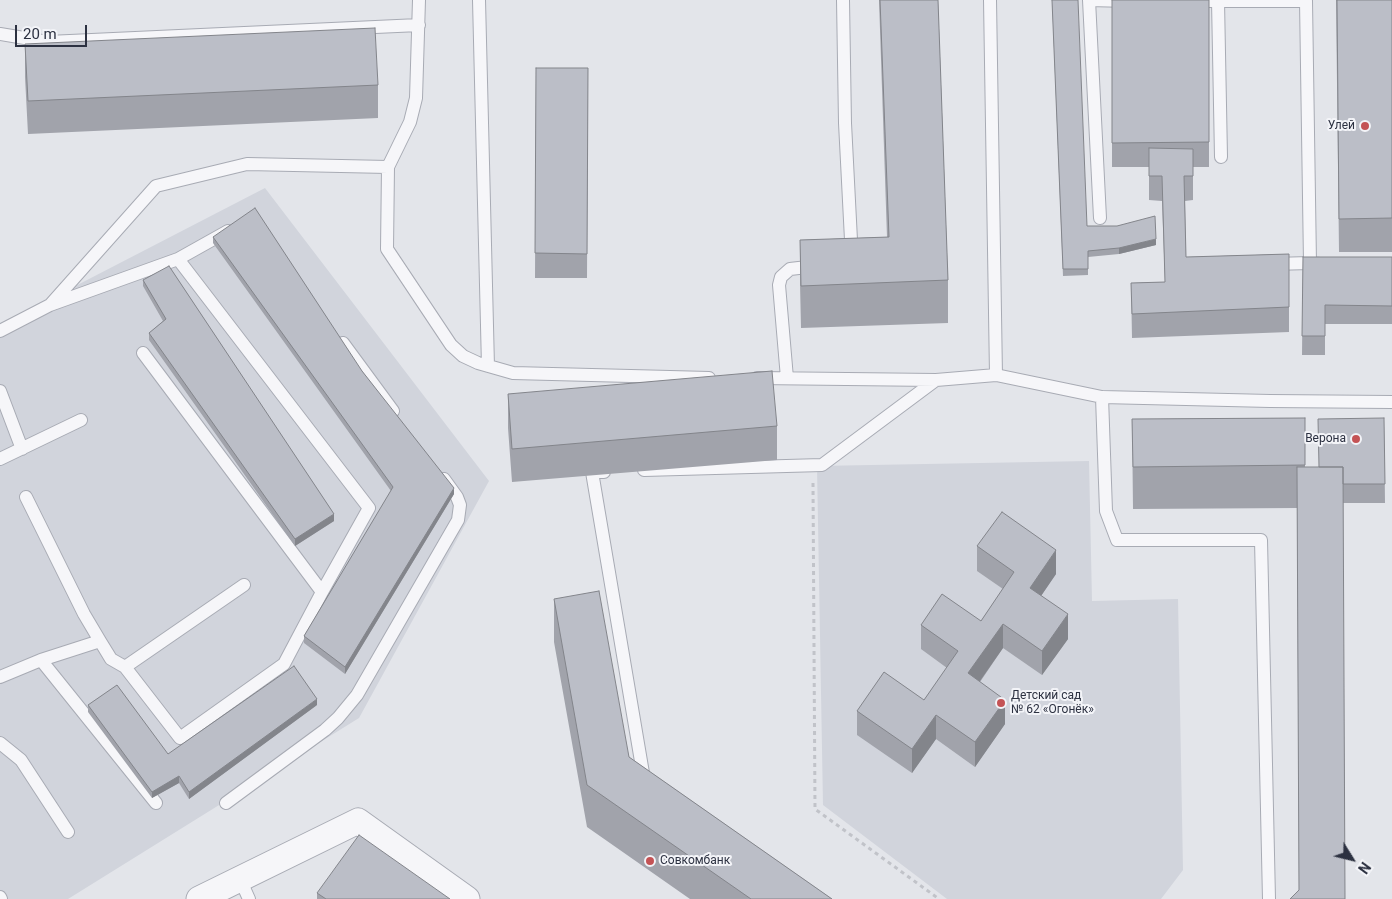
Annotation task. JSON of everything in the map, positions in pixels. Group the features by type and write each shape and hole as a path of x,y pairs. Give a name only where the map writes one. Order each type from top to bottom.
{"street":[{"path":"200,899 245,889 358,820 467,899"}],"lane":[{"path":"419,0 416,98 410,122 388,167 387,249 451,345 463,356 513,373 722,378"},
{"path":"479,0 488,366"},
{"path":"788,378 779,285 781,277 790,269 832,265 845,257 851,240 845,123 844,0"},
{"path":"990,0 996,374"},
{"path":"1100,218 1089,0 1139,1"},
{"path":"1179,1 1306,0 1310,264"},
{"path":"1218,1 1221,157"},
{"path":"0,34 48,42 419,25"},
{"path":"50,305 156,186 247,164 388,167"},
{"path":"0,331 50,305 178,259 240,224"},
{"path":"26,497 84,614 111,659 125,667 180,738 284,664 369,508 178,259"},
{"path":"1263,264 1328,264"},
{"path":"336,333 399,419"},
{"path":"143,354 322,592"},
{"path":"741,378 936,380 996,374 1102,397 1270,402 1392,402"},
{"path":"661,791 644,779 592,472 822,465 936,380"},
{"path":"0,391 22,449"},
{"path":"1102,397 1106,511 1117,540 1261,540 1269,899"},
{"path":"0,459 81,420"},
{"path":"226,803 325,730 357,695 458,520 460,505 457,497 434,466"},
{"path":"125,667 244,585"},
{"path":"0,677 41,660 100,641"},
{"path":"41,660 156,803"},
{"path":"0,743 21,760 68,832"}],"path":[{"path":"813,465 815,809 939,899"}],"shaded area":[{"path":"265,188 489,481 359,718 68,899 0,899 0,325"},
{"name":"Детский сад № 62 «Огонёк»","path":"1089,461 1092,601 1178,599 1183,870 1161,899 947,899 823,805 817,466"}],"building":[{"path":"880,0 938,0 948,280 801,286 800,240 889,237"},
{"path":"1052,0 1078,0 1087,226 1117,226 1155,216 1156,239 1119,248 1088,251 1088,269 1063,269"},
{"path":"1112,0 1209,0 1209,142 1112,143"},
{"name":"Улей","path":"1337,0 1392,0 1392,218 1339,219"},
{"path":"375,28 378,85 28,101 25,44"},
{"path":"536,68 588,68 587,254 535,253"},
{"path":"1149,148 1193,149 1193,176 1184,176 1186,257 1289,254 1289,307 1132,314 1131,283 1165,282 1162,176 1149,176"},
{"path":"255,208 362,371 454,488 345,667 304,636 393,487 213,237"},
{"path":"1303,257 1392,257 1392,306 1325,305 1325,336 1302,336"},
{"path":"169,266 334,514 295,539 149,333 166,319 143,280"},
{"path":"772,371 777,426 512,449 508,394"},
{"path":"1305,418 1305,465 1133,467 1132,419"},
{"path":"1384,418 1385,484 1343,484 1343,467 1319,467 1318,419"},
{"path":"1297,467 1343,467 1345,899 1290,899 1299,890"},
{"path":"1002,512 1056,550 1030,588 1068,614 1042,651 1003,624 968,673 1005,700 975,742 936,715 912,749 857,711 884,672 924,700 958,651 921,625 942,594 981,621 1014,572 977,546"},
{"path":"599,591 629,757 832,899 751,899 587,785 554,599"},
{"path":"294,666 317,699 189,792 179,776 152,792 88,705 117,685 168,754"},
{"path":"359,835 450,899 326,899 317,893"}],"place":[{"name":"Улей","path":"1365,126"},
{"name":"Верона","path":"1356,439"},
{"name":"Детский сад № 62 «Огонёк»","path":"1001,703"},
{"name":"Совкомбанк","path":"650,861"}]}
